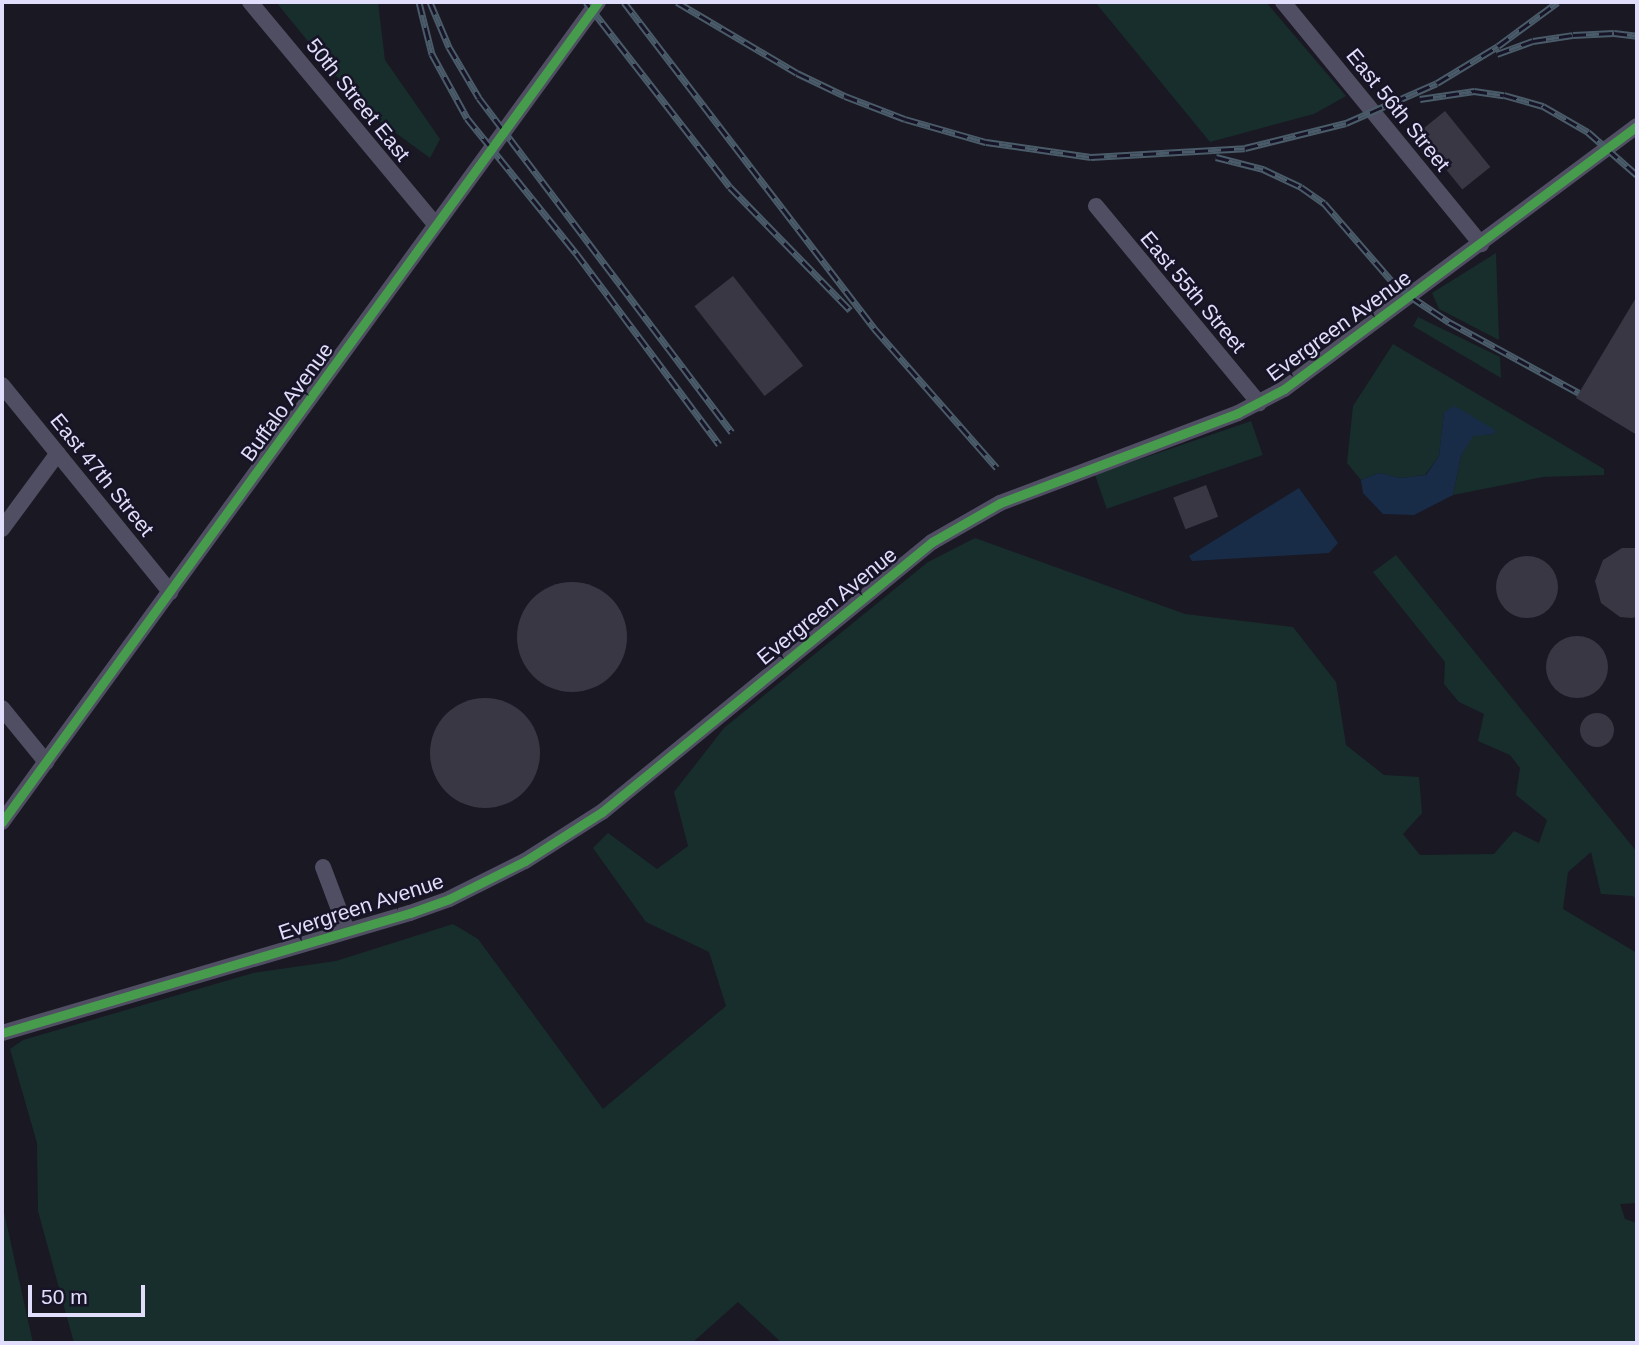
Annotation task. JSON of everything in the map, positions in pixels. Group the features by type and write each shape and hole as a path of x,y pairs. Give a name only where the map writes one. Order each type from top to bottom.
{"street":[{"name":"50th Street East","path":"250,2 435,224"},
{"name":"Buffalo Avenue","path":"2,822 598,2"},
{"name":"East 56th Street","path":"1283,2 1481,244"},
{"name":"Evergreen Avenue","path":"2,1032 347,932 449,899 551,846 602,811 932,542 1023,493 1259,404 1322,364 1637,126"},
{"name":"East 55th Street","path":"1096,206 1259,404"},
{"name":"East 47th Street","path":"2,385 170,592"},
{"path":"2,529 58,453"},
{"path":"2,709 46,762"},
{"path":"323,867 347,932"}],"green space":[{"path":"276,2 378,2 385,60 440,139 430,158 363,109"},
{"path":"1095,2 1266,2 1346,96 1314,114 1210,142"},
{"path":"1496,253 1499,340 1439,309 1432,293"},
{"path":"1418,317 1500,357 1501,378 1413,326"},
{"path":"1393,344 1604,469 1604,475 1543,477 1453,495 1461,456 1473,435 1494,434 1444,412 1439,456 1425,475 1401,478 1379,473 1361,480 1347,463 1353,406"},
{"path":"1251,421 1263,455 1107,509 1095,475"},
{"path":"975,538 1185,614 1293,627 1336,682 1346,745 1384,775 1419,777 1422,813 1403,834 1420,855 1494,854 1514,831 1539,843 1547,820 1516,795 1520,768 1510,755 1478,741 1484,714 1459,702 1444,684 1445,662 1373,572 1396,555 1637,852 1637,901 1633,896 1601,894 1591,852 1568,872 1563,909 1637,953 1637,1203 1620,1204 1625,1219 1637,1223 1637,1343 782,1343 738,1302 692,1343 74,1343 38,1211 37,1143 10,1049 23,1040 253,973 336,961 453,924 478,939 603,1109 726,1006 709,952 646,922 593,848 608,833 657,869 688,846 674,792 724,728 928,562"},
{"path":"2,1203 33,1343 2,1343"}],"water":[{"path":"1455,406 1495,430 1494,434 1473,436 1461,456 1453,495 1414,515 1383,514 1363,493 1361,480 1379,473 1401,478 1426,475 1439,456 1444,412"},
{"path":"1299,488 1338,543 1329,553 1192,561 1189,556"}],"building":[{"path":"1445,111 1490,167 1462,190 1417,134"},
{"path":"733,276 803,366 765,396 694,306"},
{"path":"1637,296 1637,435 1576,398"},
{"path":"1206,485 1218,517 1186,529 1173,498"},
{"path":"1622,548 1637,548 1637,617 1620,617 1601,603 1595,581 1603,560"},
{"path":"1521,556 1533,556 1549,565 1556,575 1556,599 1549,609 1533,618 1521,618 1510,613 1501,604 1496,593 1496,581 1501,570 1510,561"},
{"path":"572,582 593,586 611,598 623,616 627,637 623,658 611,676 593,688 572,692 551,688 533,676 521,658 517,637 521,616 533,598 551,586"},
{"path":"1571,636 1583,636 1599,645 1606,655 1606,679 1599,689 1583,698 1571,698 1560,693 1551,684 1546,673 1546,661 1551,650 1560,641"},
{"path":"485,698 506,703 524,714 535,732 540,753 535,774 524,792 506,803 485,808 464,803 446,792 435,774 430,753 435,732 446,714 464,703"},
{"path":"1597,713 1609,718 1614,730 1609,742 1597,747 1585,742 1580,730 1585,718"}],"railway":[{"path":"419,2 432,54 467,118 576,253 719,444"},
{"path":"430,2 449,47 479,98 732,432"},
{"path":"586,2 730,187 850,310"},
{"path":"624,2 874,328 997,468"},
{"path":"677,2 797,73 845,96 905,119 986,142 1091,157 1245,148 1346,123 1437,83 1498,46 1558,2"},
{"path":"1497,54 1533,41 1573,35 1614,33 1637,36"},
{"path":"1420,99 1474,91 1504,95 1543,106 1588,132 1637,175"},
{"path":"1216,157 1263,169 1301,187 1324,203 1391,280 1410,296 1449,322 1579,393"}],"cycle path":[{"path":"2,822 598,2"},
{"path":"2,1033 410,913 449,899 525,861 602,812 932,542 1000,503 1238,413 1284,389 1637,126"}]}
